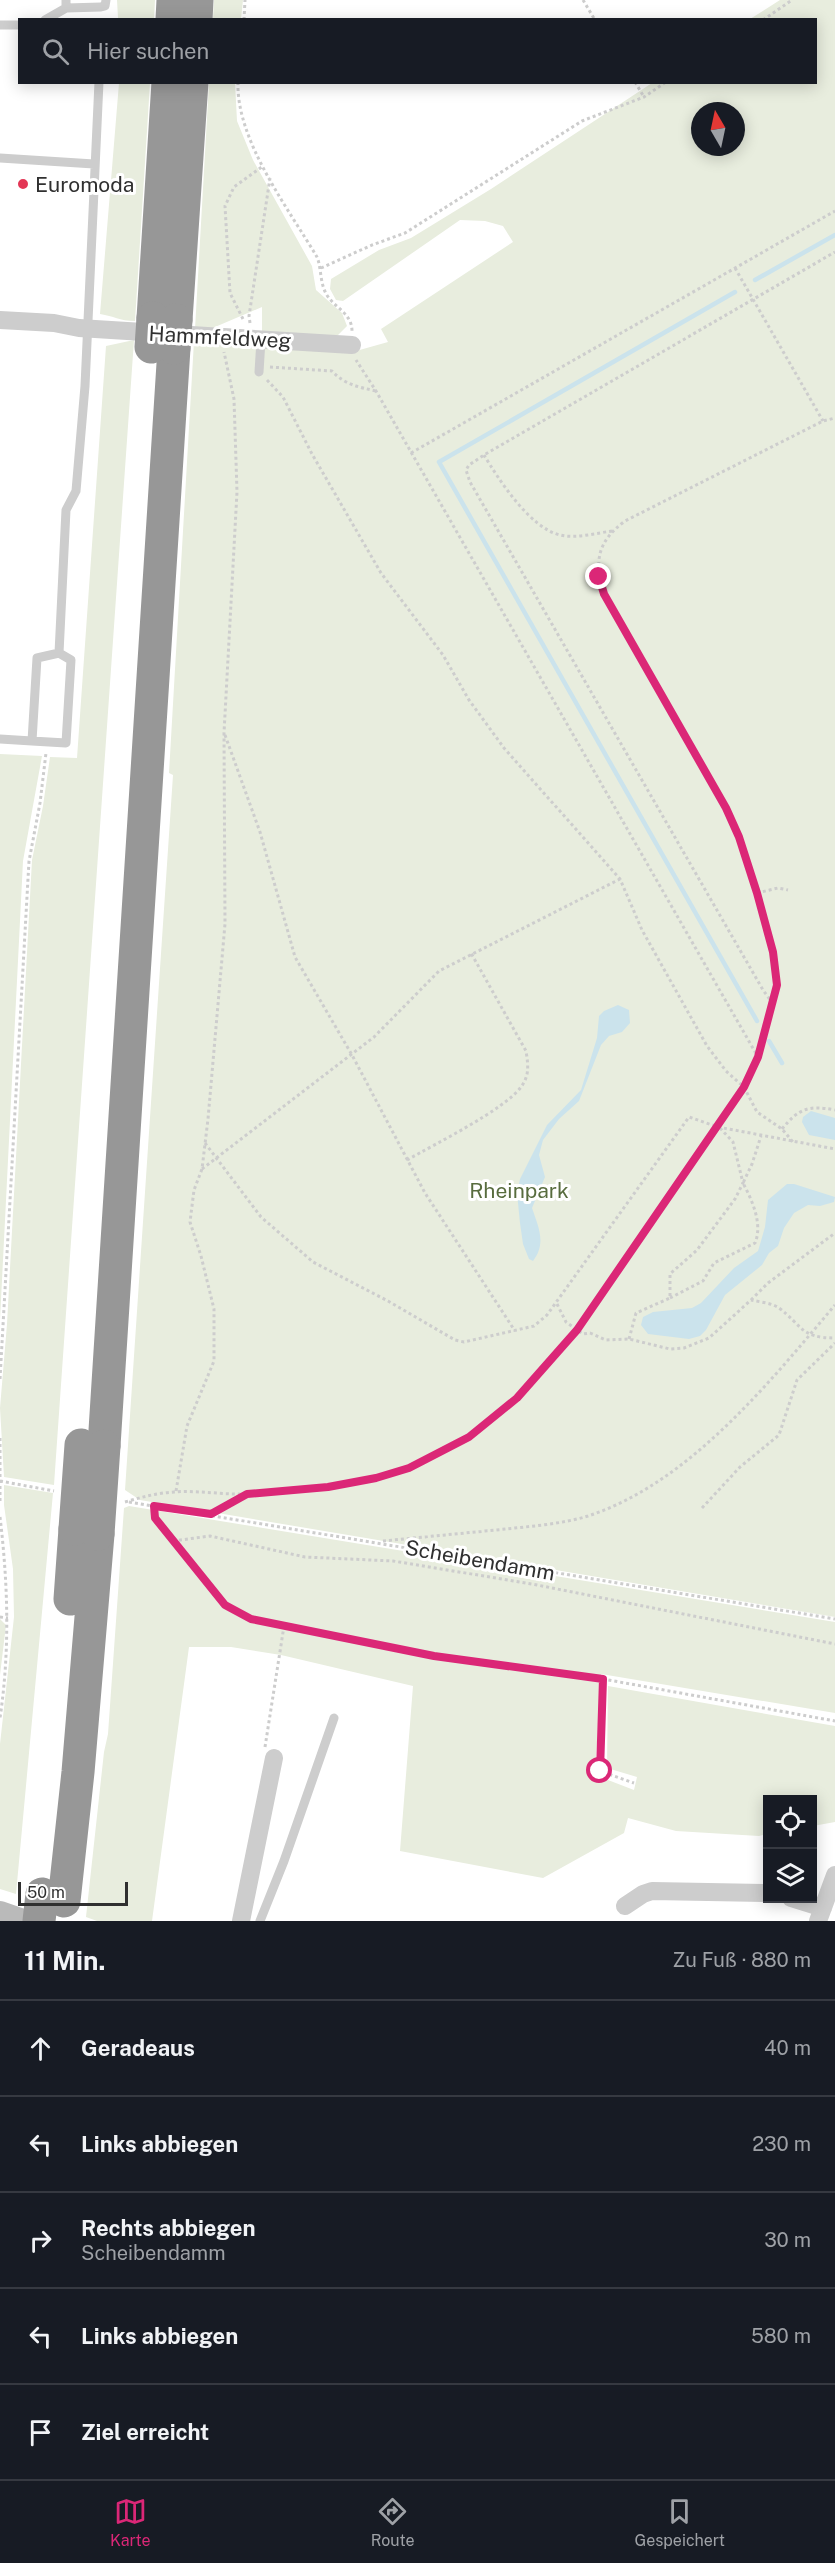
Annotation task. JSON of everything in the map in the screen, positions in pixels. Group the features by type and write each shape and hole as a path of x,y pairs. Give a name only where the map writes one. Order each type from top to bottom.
{"highway":[{"path":"172,18 173,0"},
{"path":"196,18 197,0"},
{"path":"164,333 168,84"},
{"path":"52,1909 86,1531 164,333 192,84"}],"main road":[{"path":"0,1914 20,1921"}],"street":[{"path":"0,320 54,323 84,329"},
{"path":"0,331 53,334 84,329"},
{"name":"Hammfeldweg","path":"84,329 352,345"},
{"path":"241,1921 274,1758"},
{"path":"799,1903 820,1914 835,1875"},
{"path":"625,1906 652,1891 763,1893"}],"lane":[{"path":"48,18 66,4 101,7 105,6 106,0"},
{"path":"0,25 18,25"},
{"path":"58,653 66,510 76,491 99,84"},
{"path":"0,158 94,164"},
{"path":"257,340 259,369"},
{"path":"0,739 47,742 66,743 70,660 58,653 37,658 32,741"},
{"path":"260,1921 284,1861 334,1718"}],"path":[{"path":"244,18 245,0"},
{"path":"583,0 594,18"},
{"path":"766,18 792,0"},
{"path":"238,84 238,101 242,117 263,166 321,268 324,289 331,301 348,315 352,322 352,354 376,391 758,1057"},
{"path":"635,84 644,97"},
{"path":"321,268 405,233 582,121 644,97 663,84"},
{"path":"243,319 230,293 225,207 234,187 263,166"},
{"path":"257,340 249,316 270,177"},
{"path":"411,453 835,211"},
{"path":"773,1004 470,482 466,470 484,454 835,252"},
{"path":"735,268 823,421"},
{"path":"221,338 234,399 237,492 224,733 225,924 206,1143 202,1169 194,1190 190,1222 214,1309 214,1361 188,1426 176,1491 247,1494 328,1487 376,1478 409,1468 442,1453 495,1419 538,1376 577,1330 744,1087 758,1057 777,987 776,969 757,893 739,837 726,808 604,594 599,577 598,560 602,545 612,531 625,520 823,421 835,418"},
{"path":"259,369 333,371 341,381 376,391"},
{"path":"259,369 283,397 312,454 381,573 442,656 476,710 504,748 620,879 642,930 707,1046 726,1071 744,1087 757,1112 782,1129 793,1142"},
{"path":"484,454 506,491 542,526 567,536 612,531"},
{"path":"224,733 260,832 295,957 352,1055 425,1193 515,1331"},
{"path":"0,1379 29,861 40,803 47,742"},
{"path":"202,1169 374,1037 439,972 471,953 620,879"},
{"path":"757,893 778,888 789,890"},
{"path":"407,1160 509,1100 522,1085 529,1070 526,1051 471,953"},
{"path":"782,1129 793,1115 813,1106 835,1110"},
{"path":"206,1143 261,1217 313,1262 388,1301 455,1340 475,1341 534,1326 547,1315 689,1117 718,1127 835,1149"},
{"path":"629,1340 636,1313 703,1281 714,1263 755,1243 758,1237 758,1222 743,1183 733,1142 718,1127"},
{"path":"670,1298 670,1274 697,1250 735,1199 752,1164 761,1136"},
{"path":"557,1304 566,1322 583,1334 590,1333 606,1340 629,1340 670,1349 695,1346 709,1338 768,1283 835,1233"},
{"path":"751,1300 778,1307 810,1335 835,1340"},
{"path":"379,1542 546,1524 586,1517 620,1504 654,1485 697,1452 736,1415 835,1305"},
{"path":"702,1508 740,1467 779,1435 797,1380 835,1340"},
{"path":"0,1438 0,1502"},
{"path":"1,1481 53,1491"},
{"name":"Scheibendamm","path":"176,1491 125,1502 211,1514 835,1619"},
{"path":"211,1514 247,1494"},
{"path":"154,1506 155,1518 225,1605 251,1619 434,1656 603,1679 835,1721"},
{"path":"0,1516 7,1572 8,1618 4,1692 0,1718"},
{"path":"172,1541 210,1536 305,1557 393,1561 532,1584 835,1644"},
{"path":"0,1617 8,1618"},
{"path":"274,1758 266,1748 265,1742 284,1626"},
{"path":"603,1679 600,1771 634,1783"}],"green space":[{"path":"117,0 155,0 154,18 118,18"},
{"path":"214,0 243,0 241,18 213,18"},
{"name":"Rheinpark","path":"780,0 835,0 835,1617 140,1500 125,1490 173,775 169,773 194,341 217,342 222,346 356,351 388,342 381,329 513,242 503,226 485,221 460,220 343,301 336,300 330,289 331,279 379,250 411,238 491,189 650,84 817,84 817,18 752,18"},
{"path":"119,84 150,84 135,321 100,314"},
{"path":"209,84 235,84 237,121 253,160 312,266 316,290 342,313 347,326 338,335 262,335 262,307 208,330 195,329"},
{"path":"134,340 54,1485 4,1477 0,1408 7,1324 32,860 50,757 77,758 106,346"},
{"path":"0,754 42,756 23,861 0,1320"},
{"path":"4,1485 53,1493 16,1894 0,1889 0,1744 14,1617 13,1569 4,1505"},
{"path":"129,1506 835,1622 835,1713 601,1674 595,1775 634,1790 637,1777 607,1768 608,1686 835,1726 835,1822 817,1825 817,1795 763,1795 763,1835 759,1836 676,1831 628,1818 624,1833 543,1878 400,1851 413,1686 281,1655 231,1647 189,1647 152,1921 97,1921 86,1917 104,1752 108,1734 124,1508"},
{"path":"0,1619 6,1625 0,1675"}],"water":[{"path":"618,1005 629,1010 630,1023 622,1032 609,1036 601,1045 579,1101 559,1119 543,1140 539,1155 545,1177 532,1208 539,1228 540,1248 533,1261 529,1259 523,1244 517,1193 520,1179 547,1125 581,1090 597,1038 599,1016 604,1011"},
{"path":"811,1111 835,1118 835,1140 809,1135 802,1122 803,1117"},
{"path":"787,1184 794,1184 835,1197 834,1202 820,1206 808,1205 794,1213 784,1228 778,1246 769,1253 762,1265 725,1295 706,1330 700,1336 689,1339 648,1334 641,1325 643,1317 653,1312 692,1308 701,1303 734,1268 758,1251 765,1227 768,1200"}],"waterway":[{"path":"755,280 835,235"},
{"path":"735,292 439,462 757,1021"},
{"path":"769,1041 782,1063"}],"place":[{"name":"Euromoda","path":"23,184"}],"route":[{"path":"599,577 604,594 731,818 757,893 773,952 777,985 758,1057 744,1087 577,1330 538,1376 495,1419 442,1453 409,1468 376,1478 328,1487 247,1494 211,1514 154,1506 155,1518 208,1587 225,1605 251,1619 434,1656 603,1679 600,1771"}]}
